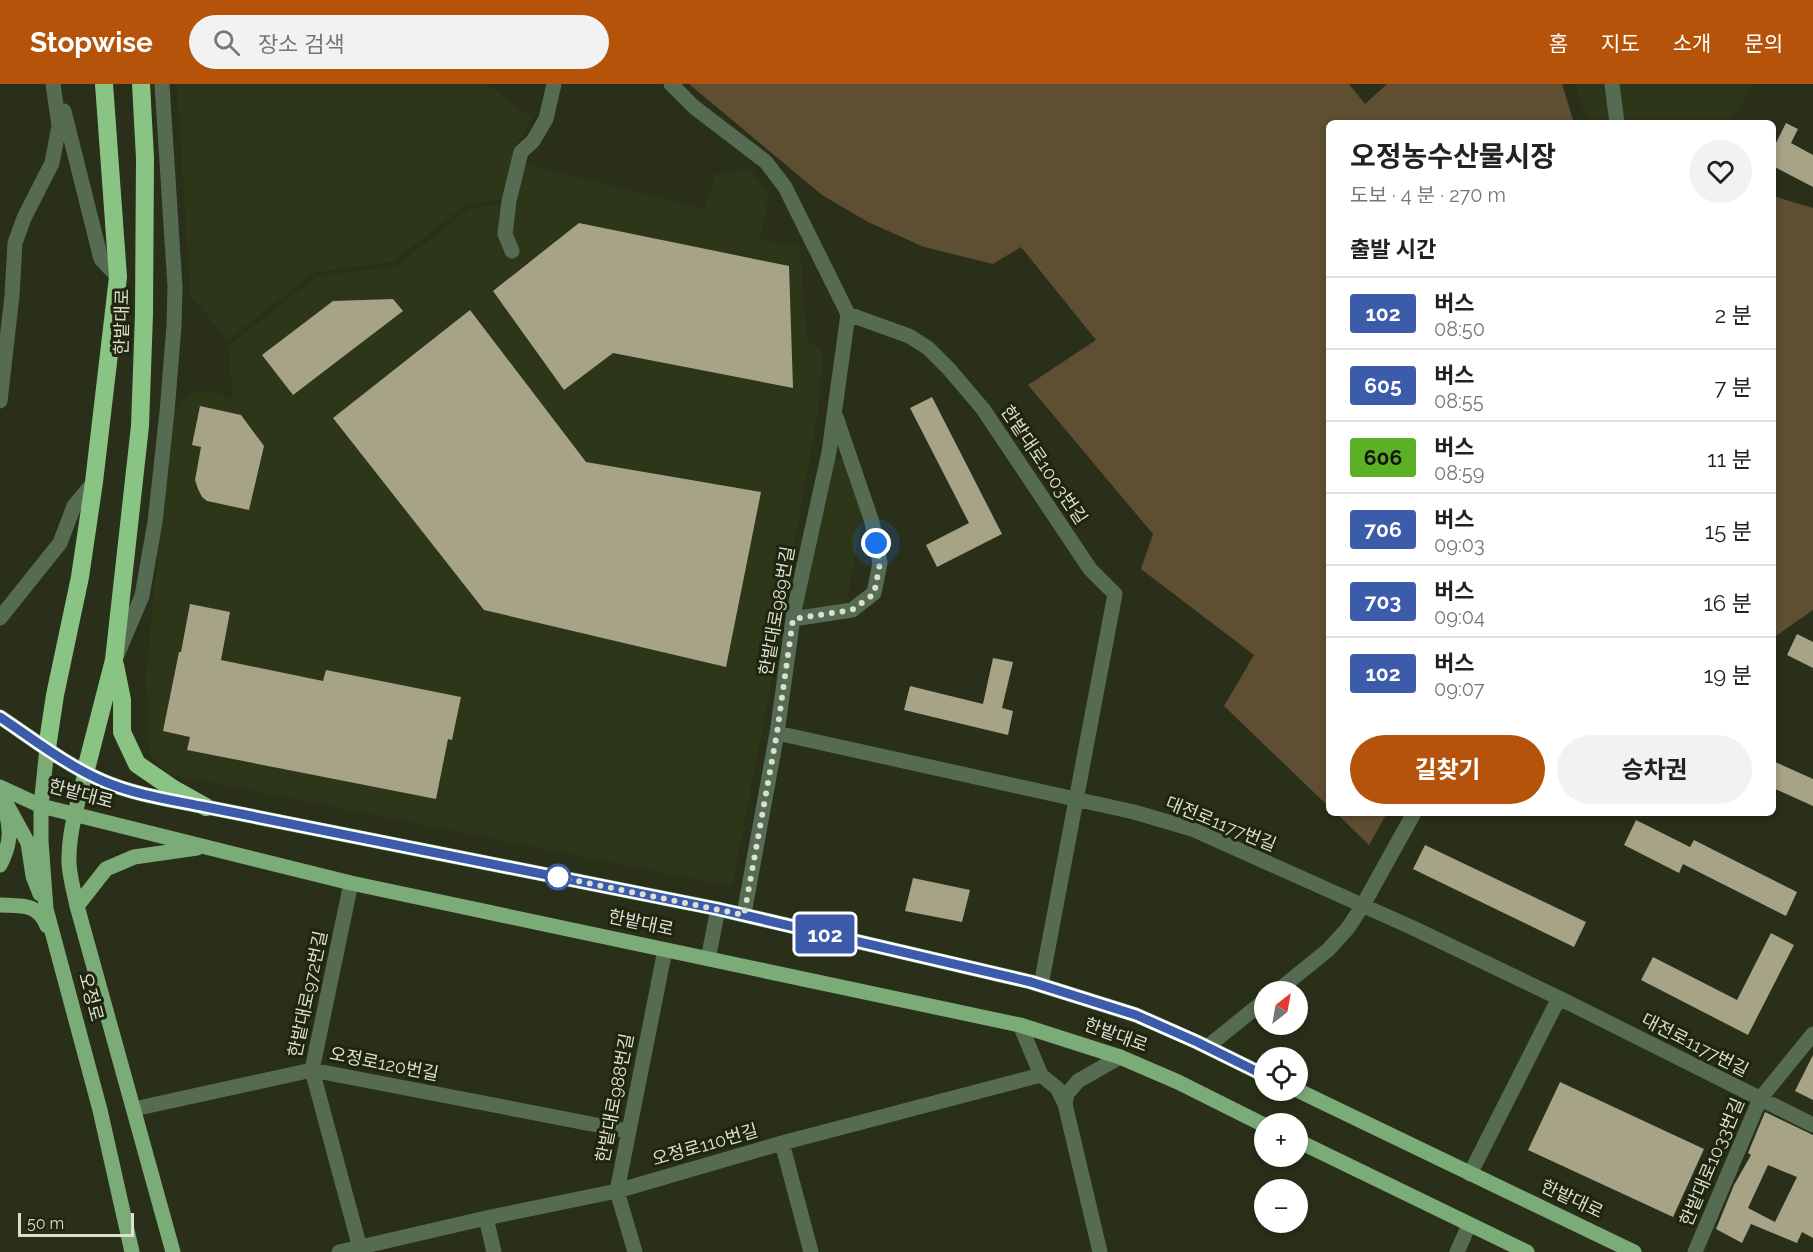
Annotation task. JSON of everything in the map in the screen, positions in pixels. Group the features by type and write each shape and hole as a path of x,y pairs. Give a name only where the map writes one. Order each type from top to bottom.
{"highway":[{"name":"한밭대로","path":"47,748 55,695 80,577 94,482 118,277 105,84"},
{"name":"한밭대로","path":"85,773 114,660 140,426 146,158 141,84"},
{"path":"114,660 122,699 122,732 136,764 206,807"}],"main road":[{"name":"한밭대로","path":"0,717 85,773 142,793 718,909 1041,985 1136,1015 1254,1070"},
{"name":"오정로","path":"47,748 41,806 46,909 100,1110 132,1252"},
{"name":"오정로","path":"85,773 70,834 69,864 77,906 173,1252"},
{"name":"한밭대로","path":"0,787 41,806 351,883 1020,1025 1120,1057 1254,1120"},
{"path":"0,794 9,822 8,850 0,865"},
{"path":"0,794 28,843 33,876 46,909"},
{"path":"77,906 106,869 134,857 204,847"},
{"path":"0,906 31,907 44,919 59,955"},
{"name":"한밭대로","path":"1308,1095 1634,1252"},
{"path":"1308,1146 1527,1252"}],"street":[{"path":"0,401 12,296 15,243 24,218 52,163 59,126 53,84"},
{"path":"61,84 64,111 101,260 118,277"},
{"path":"114,660 142,596 156,511 174,326 175,276 162,84"},
{"path":"512,251 505,234 511,191 521,152 533,141 546,119 554,84"},
{"path":"671,84 694,106 766,162 785,187 848,314"},
{"path":"1612,84 1617,120"},
{"name":"한밭대로989번길","path":"744,915 777,733 793,619 829,452 848,314"},
{"name":"한밭대로1003번길","path":"848,314 909,336 928,348 949,369 983,409 1090,569 1115,594 1041,985"},
{"path":"793,619 852,610 874,594 880,563 872,522 835,414"},
{"path":"0,618 60,543 74,506 94,482"},
{"name":"대전로1177번길","path":"777,733 1134,812 1192,830 1363,905 1559,998 1813,1125"},
{"path":"1290,981 1328,950 1348,928 1412,816"},
{"name":"한밭대로972번길","path":"351,883 312,1070 360,1249"},
{"path":"708,959 718,909"},
{"name":"한밭대로988번길","path":"635,1252 617,1191 665,950"},
{"path":"1470,1174 1559,998"},
{"path":"1207,1047 1254,1009"},
{"path":"1020,1025 1041,1075 1057,1088 1065,1104 1100,1252"},
{"name":"한밭대로1033번길","path":"1695,1252 1760,1099 1813,1034"},
{"path":"1065,1104 1067,1094 1078,1081 1120,1057"},
{"name":"오정로120번길","path":"134,1109 312,1070 628,1131"},
{"name":"오정로110번길","path":"339,1252 617,1191 782,1143 1041,1075"},
{"path":"782,1143 811,1252"},
{"path":"486,1218 494,1252"},
{"path":"1457,1252 1469,1225"}],"shaded area":[{"path":"177,84 487,84 532,118 515,149 502,199 467,204 392,262 313,273 228,340 190,296"},
{"path":"689,84 1349,84 1365,104 1387,84 1562,84 1573,120 1326,120 1326,804 1224,706 1254,655 1141,569 1153,534 1028,385 1096,340 1021,247 993,264 924,247 868,222 822,195"},
{"path":"1576,84 1753,84 1733,120 1586,120"},
{"path":"524,163 705,209 715,174 751,169 769,195 760,239 800,247 807,339 819,349 823,359 818,412 773,675 732,887 168,774 149,753 146,675 170,422 180,401 196,391 215,392 233,401 228,346 318,276 397,266 469,209 515,202"},
{"path":"1776,197 1813,208 1813,610 1776,636"},
{"path":"831,457 843,459 862,517 846,606 801,613"},
{"path":"1339,816 1385,816 1369,845"}],"building":[{"path":"1786,123 1798,129 1791,143 1813,155 1813,187 1776,168 1776,143"},
{"path":"579,223 789,266 793,388 613,353 564,390 493,291"},
{"path":"393,299 403,311 293,395 262,355 333,301"},
{"path":"470,310 586,462 761,492 726,667 484,610 333,418"},
{"path":"932,397 1002,534 937,567 926,545 969,523 910,408"},
{"path":"200,406 241,415 264,446 249,510 207,501 198,489 195,480 201,447 192,445"},
{"path":"190,604 230,612 221,660 323,681 326,670 461,697 452,740 448,739 436,799 187,750 190,737 163,731"},
{"path":"1797,634 1813,642 1813,668 1787,655"},
{"path":"993,658 1013,662 1002,708 1013,711 1008,735 904,710 910,686 983,704"},
{"path":"1776,762 1813,779 1813,806 1776,789"},
{"path":"1636,820 1690,847 1694,840 1797,892 1786,916 1683,864 1679,873 1624,845"},
{"path":"1425,845 1586,922 1574,947 1413,869"},
{"path":"913,878 970,890 962,922 905,911"},
{"path":"1771,933 1794,945 1748,1035 1641,980 1653,957 1737,1000"},
{"path":"1813,1055 1813,1100 1795,1091"},
{"path":"1560,1082 1704,1149 1673,1217 1528,1150"},
{"path":"1765,1112 1813,1135 1813,1238 1802,1232 1797,1243 1751,1224 1742,1243 1716,1229 1734,1185 1751,1155 1748,1153","holes":["1768,1165 1797,1177 1775,1222 1748,1208"]}],"bus line":[{"name":"102","path":"0,717 85,773 142,793 731,912 1031,982 1136,1015 1254,1070"}],"route":[{"path":"558,877 744,915 777,733 793,619 852,610 874,594 880,563 876,543"}]}
